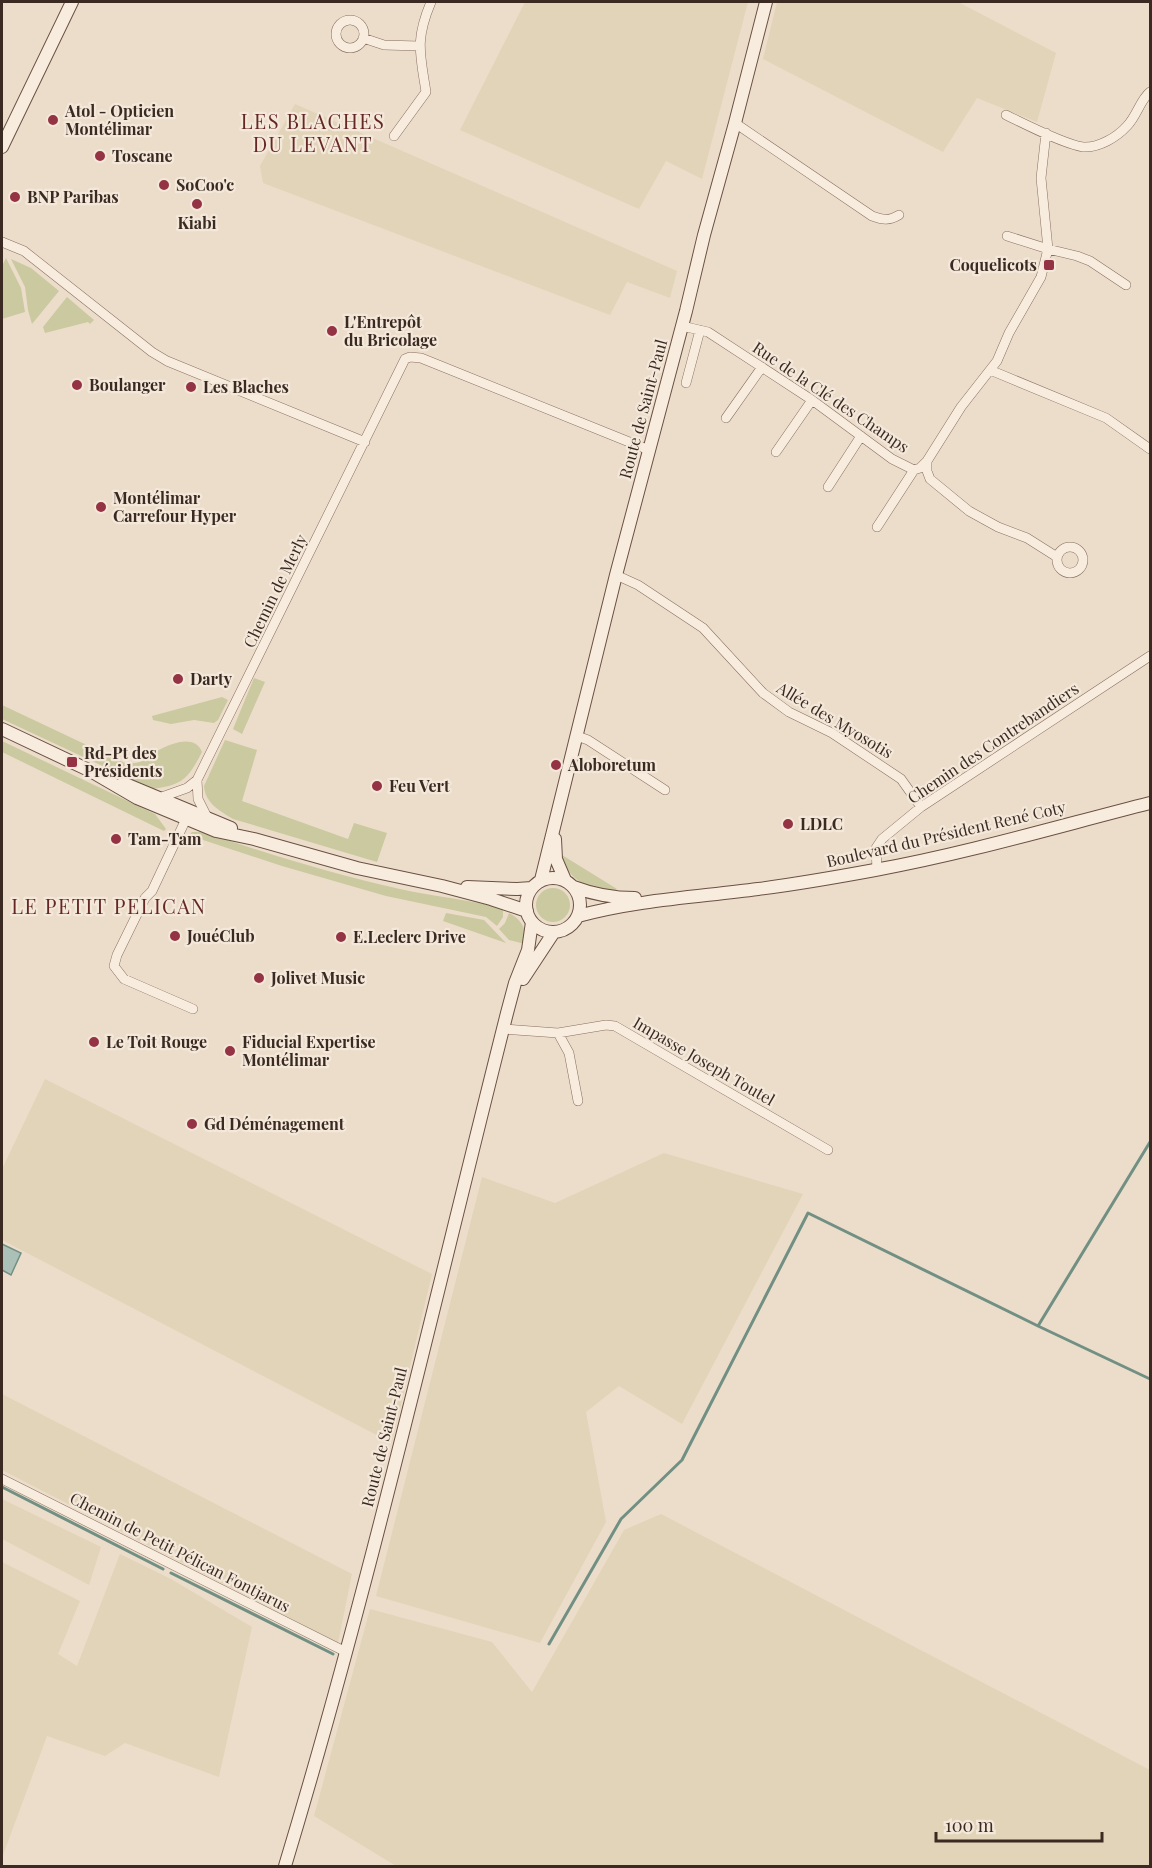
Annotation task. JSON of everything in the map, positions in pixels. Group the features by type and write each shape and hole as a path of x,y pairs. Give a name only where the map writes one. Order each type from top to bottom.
{"street":[{"path":"2,147 72,2"},
{"path":"394,136 426,93 419,46 424,17 431,2"},
{"name":"Route de Saint-Paul","path":"536,884 555,825 616,575 766,2"},
{"path":"363,38 384,45 419,46"},
{"path":"1006,115 1073,145 1092,146 1106,142 1119,134 1130,123 1145,96 1150,92"},
{"path":"735,123 872,216 883,220 899,215"},
{"name":"Rue de la Clé des Champs","path":"682,326 708,332 812,400 892,459 914,470 920,468 927,461 961,407 997,361 1009,333 1041,278 1048,249 1041,178 1046,133"},
{"path":"1007,236 1090,261 1126,285"},
{"path":"2,242 24,251 152,352 167,361 365,442"},
{"path":"686,382 700,330"},
{"name":"Chemin de Merly","path":"196,780 405,359 421,358 649,450"},
{"path":"726,418 762,367"},
{"path":"990,370 1106,418 1150,449"},
{"path":"776,452 812,400"},
{"path":"828,487 861,436"},
{"path":"927,461 930,479 969,511 998,527 1027,538 1057,557"},
{"path":"877,527 914,470"},
{"name":"Allée des Myosotis","path":"616,575 638,585 704,628 763,693 789,712 832,733 901,779 921,807"},
{"name":"Chemin des Contrebandiers","path":"877,870 876,848 882,839 921,807 1150,656"},
{"path":"2,729 89,770 254,839"},
{"path":"577,736 588,740 665,790"},
{"path":"89,770 137,798 216,831 254,839 357,868 491,899 529,917 542,930 554,932 566,929 578,916 580,898 569,884 553,878 517,890 442,886"},
{"path":"159,798 187,788 196,780"},
{"path":"196,780 198,799 207,818"},
{"name":"Boulevard du Président René Coty","path":"578,916 605,909 675,898 757,889 877,870 1004,841 1150,803"},
{"path":"186,819 152,891 145,898 114,966 124,979 193,1010"},
{"name":"Route de Saint-Paul","path":"555,825 556,859 569,884"},
{"path":"529,917 526,899 536,884"},
{"name":"Boulevard du Président René Coty","path":"569,884 594,894 614,898 675,898"},
{"name":"Route de Saint-Paul","path":"285,1866 346,1652 507,1013 515,983 528,950 529,917"},
{"name":"Route de Saint-Paul","path":"507,1013 524,976 554,932"},
{"name":"Impasse Joseph Toutel","path":"503,1029 558,1033 606,1025 615,1026 828,1150"},
{"path":"558,1033 569,1053 578,1101"},
{"name":"Chemin de Petit Pélican Fontjarus","path":"2,1479 346,1652"}],"shaded area":[{"path":"525,2 748,2 702,179 666,161 639,209 460,130"},
{"path":"777,2 958,2 1056,53 1037,122 977,98 943,152 763,59"},
{"path":"295,104 677,271 670,298 627,282 610,315 263,183 260,166"},
{"path":"45,1079 432,1274 392,1443 2,1240 2,1169"},
{"path":"664,1153 803,1194 682,1424 619,1386 586,1412 606,1522 540,1643 376,1596 482,1177 555,1203"},
{"path":"2,1244 21,1253 11,1275 2,1270"},
{"path":"2,1394 352,1574 338,1643 2,1470"},
{"path":"2,1499 101,1547 89,1585 2,1539"},
{"path":"661,1514 1150,1770 1150,1866 396,1866 314,1816 370,1609 492,1642 532,1692 624,1530"},
{"path":"120,1554 171,1579 252,1627 219,1777 125,1743 105,1756 47,1736 2,1858 2,1562 80,1601 58,1654 77,1666"}],"green space":[{"path":"6,258 21,288 25,312 2,319 2,266"},
{"path":"11,259 31,268 59,291 32,324 25,287"},
{"path":"67,297 94,320 90,324 88,322 45,333 43,327"},
{"path":"254,678 265,682 242,734 233,729"},
{"path":"222,697 228,700 218,720 214,723 194,720 171,724 153,720 152,716"},
{"path":"2,705 127,764 140,762 164,747 176,743 194,743 202,752 193,769 178,783 152,789 2,719"},
{"path":"225,740 257,750 242,801 348,839 354,823 387,833 377,862 233,819 218,810 207,797 204,786"},
{"path":"2,741 155,814 166,829 164,831 2,752"},
{"path":"192,832 203,832 301,863 375,883 503,909 503,917 497,926 486,917 386,896 282,866 197,838 187,841 186,837"},
{"path":"562,855 617,889 613,893 596,889 574,878"},
{"path":"553,888 565,893 570,905 565,917 553,922 541,917 536,905 541,893"},
{"path":"446,913 484,920 506,943 443,921"},
{"path":"509,913 523,925 525,944 509,940 499,929 505,923"}],"waterway":[{"path":"549,1644 621,1519 682,1460 808,1213 1038,1326 1150,1142"},
{"path":"1038,1326 1150,1379"},
{"path":"2,1487 163,1569"},
{"path":"171,1573 333,1654"}],"place":[{"name":"Atol - Opticien Montélimar","path":"53,120"},
{"name":"Toscane","path":"100,156"},
{"name":"SoCoo'c","path":"164,185"},
{"name":"BNP Paribas","path":"15,197"},
{"name":"Kiabi","path":"197,204"},
{"name":"Coquelicots","path":"1049,265"},
{"name":"L'Entrepôt du Bricolage","path":"332,331"},
{"name":"Boulanger","path":"77,385"},
{"name":"Les Blaches","path":"191,387"},
{"name":"Montélimar Carrefour Hyper","path":"101,507"},
{"name":"Darty","path":"178,679"},
{"name":"Rd-Pt des Présidents","path":"72,762"},
{"name":"Aloboretum","path":"556,765"},
{"name":"Feu Vert","path":"377,786"},
{"name":"LDLC","path":"788,824"},
{"name":"Tam-Tam","path":"116,839"},
{"name":"JouéClub","path":"175,936"},
{"name":"E.Leclerc Drive","path":"341,937"},
{"name":"Jolivet Music","path":"259,978"},
{"name":"Le Toit Rouge","path":"94,1042"},
{"name":"Fiducial Expertise Montélimar","path":"230,1051"},
{"name":"Gd Déménagement","path":"192,1124"}],"district":[{"name":"LES BLACHES DU LEVANT","path":"313,134"},
{"name":"LE PETIT PELICAN","path":"109,907"}]}
